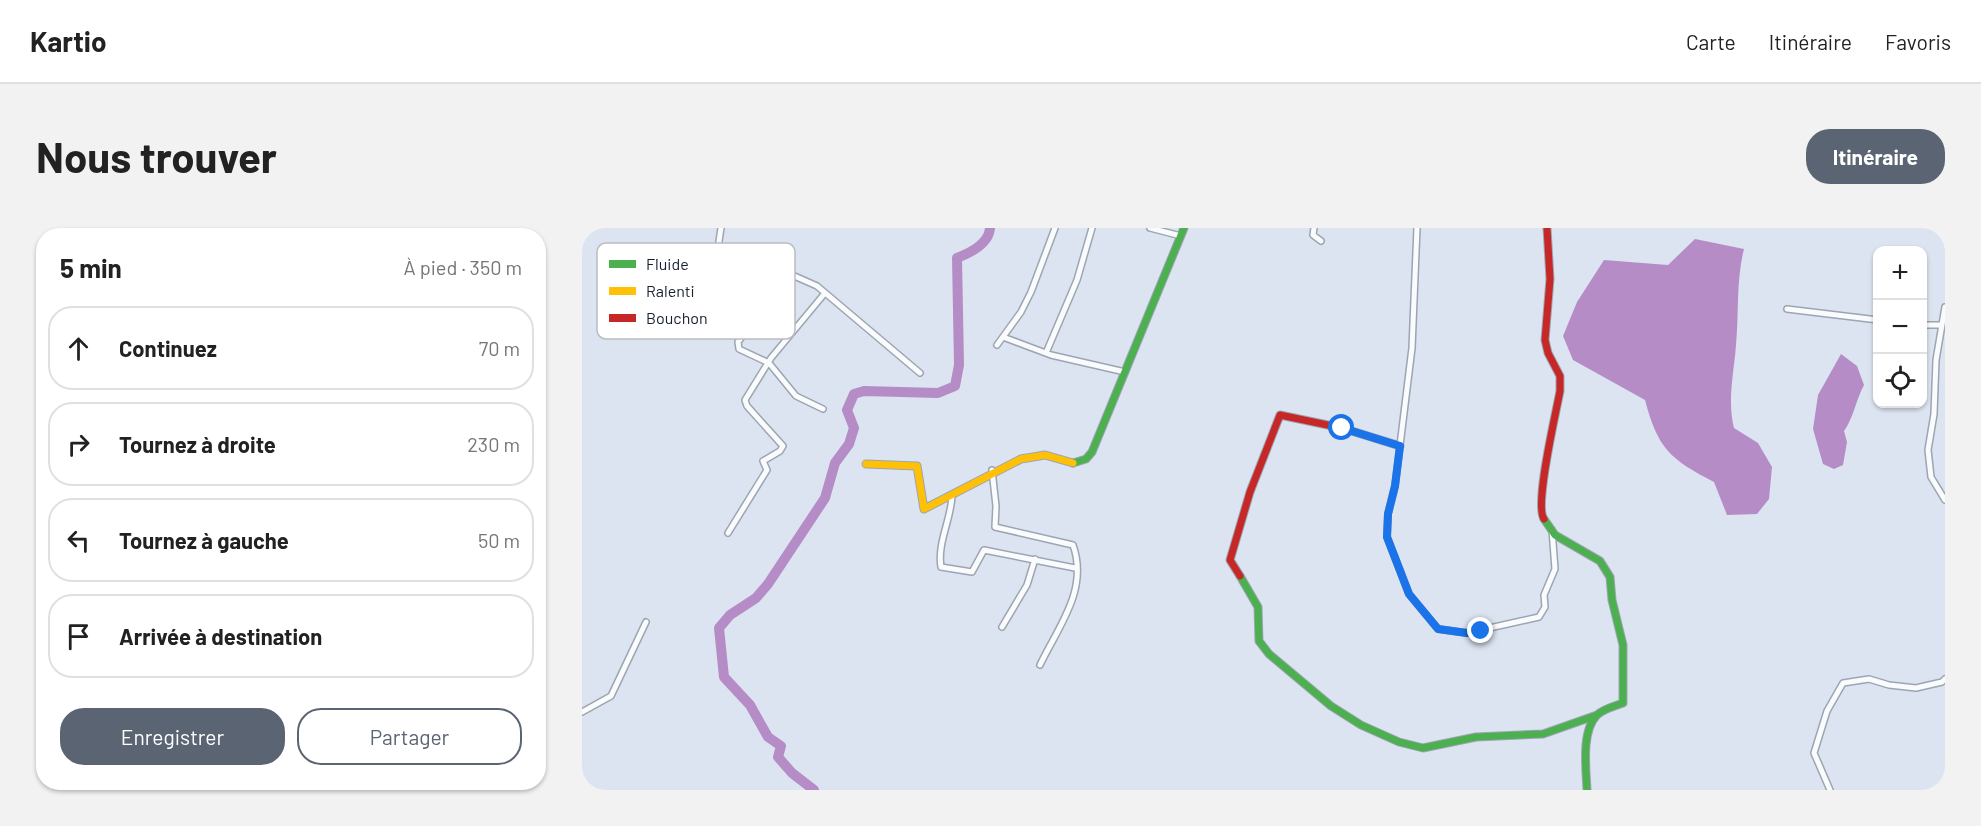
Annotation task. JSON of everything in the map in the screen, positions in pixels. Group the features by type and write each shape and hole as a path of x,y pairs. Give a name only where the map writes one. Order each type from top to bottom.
{"street":[{"path":"719,243 721,228"},
{"path":"997,345 1021,312 1031,292 1055,228"},
{"path":"1046,353 1077,280 1092,228"},
{"path":"866,464 912,464 917,466 924,509 952,496 992,470 1039,455 1079,464 1086,461 1092,452 1183,232 1150,228"},
{"path":"1314,228 1313,235 1321,241"},
{"path":"1417,228 1412,348 1395,486 1388,514 1387,537 1409,594 1438,629 1467,633 1539,617 1545,607 1544,595 1555,569 1552,530"},
{"path":"1400,446 1342,428 1280,415 1250,492 1230,560 1258,607 1258,641 1269,654 1338,711 1380,734 1423,748 1476,737 1543,734 1598,715 1623,703 1623,645 1612,600 1610,577 1600,561 1555,535 1540,514 1542,488 1560,391 1560,376 1548,354 1545,340 1550,279 1548,228"},
{"path":"795,277 825,293 920,374"},
{"path":"795,328 825,293"},
{"path":"1945,307 1936,360 1934,414 1928,450 1931,477 1945,500"},
{"path":"1787,309 1873,319"},
{"path":"1927,325 1942,325"},
{"path":"1003,337 1046,353 1125,372"},
{"path":"740,339 738,342 739,350 769,363 796,396 823,409"},
{"path":"728,533 768,470 763,461 780,451 783,446 747,406 745,400 787,339"},
{"path":"992,470 996,506 995,527 1072,545 1076,554 1074,600 1040,665"},
{"path":"952,496 951,510 939,554 941,567 972,572 984,550 1075,568"},
{"path":"1002,627 1027,585 1035,559"},
{"path":"582,712 611,696 646,622"},
{"path":"1830,790 1814,753 1827,711 1843,684 1869,680 1916,688 1942,682 1945,679"},
{"path":"1587,790 1588,747 1592,727 1598,715"}],"shaded area":[{"path":"1695,239 1744,249 1739,285 1731,407 1734,428 1758,443 1772,467 1769,499 1757,514 1727,515 1714,482 1686,466 1668,451 1655,430 1645,400 1573,360 1563,336 1577,302 1604,260 1668,265"},
{"path":"1841,354 1857,366 1864,385 1844,431 1847,442 1843,465 1834,469 1823,464 1813,429 1818,395"}],"waterway":[{"path":"814,790 792,773 778,757 781,746 768,737 750,705 724,677 719,628 730,615 756,598 768,584 825,498 835,463 849,444 854,428 847,410 854,394 864,391 938,393 955,386 959,365 957,258 973,251 983,243 990,228"}],"traffic: fast":[{"path":"1073,463 1086,459 1092,452 1184,228"},
{"path":"1544,519 1555,535 1600,561 1610,577 1612,600 1623,645 1623,703 1602,711 1592,722 1586,751 1587,790"},
{"path":"1240,576 1258,607 1259,641 1269,654 1331,706 1361,725 1399,742 1423,748 1476,737 1543,734 1597,715"}],"traffic: slow":[{"path":"866,464 917,466 924,509 1021,459 1045,455 1073,463"}],"traffic: jam":[{"path":"1544,519 1542,510 1544,478 1560,391 1560,376 1548,353 1545,340 1550,279 1547,228"},
{"path":"1240,576 1230,560 1250,492 1280,415 1342,428 1400,446"}],"route":[{"path":"1342,428 1400,446 1395,486 1388,514 1387,537 1409,594 1438,629 1467,633 1481,631"}]}
